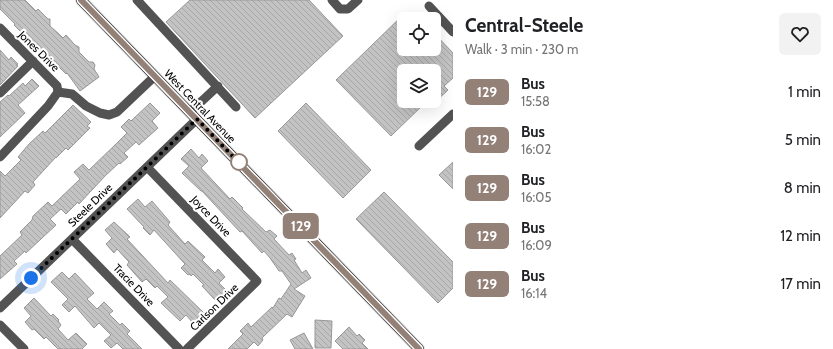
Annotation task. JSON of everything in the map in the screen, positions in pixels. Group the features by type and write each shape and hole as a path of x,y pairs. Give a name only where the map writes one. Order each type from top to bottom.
{"main road":[{"name":"West Central Avenue","path":"81,0 419,349"}],"street":[{"path":"137,0 236,107"},
{"path":"332,0 340,9 348,9 358,0"},
{"path":"429,6 453,32"},
{"name":"Jones Drive","path":"0,28 57,86 58,92"},
{"path":"0,93 33,61"},
{"path":"0,157 48,106 58,92 72,94 86,106 100,113 109,115 118,112 155,76"},
{"name":"Steele Drive","path":"0,308 147,167 218,86"},
{"path":"420,146 453,114"},
{"name":"Joyce Drive","path":"147,167 257,282"},
{"name":"Tracie Drive","path":"72,239 179,349"},
{"name":"Carlson Drive","path":"187,349 257,282"},
{"path":"0,324 24,349"}],"building":[{"path":"0,0 25,0 36,11 38,9 48,19 50,19 50,26 63,38 66,35 75,45 79,47 79,52 89,62 93,62 95,65 94,69 99,77 80,91 67,73 66,74 55,63 53,64 14,25 15,24 0,9"},
{"path":"190,0 309,0 343,36 255,118 166,22"},
{"path":"397,21 397,56 441,56 441,40 453,53 453,78 444,86 448,90 441,96 441,64 397,64 397,108 420,108 391,136 336,80"},
{"path":"0,50 9,60 11,57 18,64 16,65 18,66 0,85"},
{"path":"32,79 39,86 18,105 25,113 0,137 0,102 23,83 25,86"},
{"path":"150,103 160,113 152,121 158,128 139,145 136,142 124,153 128,157 105,176 79,204 78,202 66,214 61,209 50,219 56,225 26,253 25,251 14,261 17,264 0,279 0,256 22,235 20,232 32,220 33,216 48,202 52,206 80,179 74,172 83,164 89,170 127,133 121,127 129,119 131,121"},
{"path":"306,103 371,170 343,198 278,131"},
{"path":"73,105 91,122 87,126 90,128 68,150 66,148 56,157 33,182 35,185 28,193 25,191 0,218 0,171 5,176 21,160 18,157 29,144 43,131 45,133"},
{"path":"191,149 199,158 202,154 208,161 201,168 230,199 232,197 266,232 270,230 277,236 274,239 289,255 292,253 296,259 294,260 302,273 306,270 311,278 294,289 305,296 292,317 287,314 262,338 263,340 258,346 254,342 247,349 228,349 243,334 240,331 248,323 251,327 272,307 273,308 291,284 282,271 279,271 264,251 262,253 242,231 240,232 202,191 182,173 189,166 181,159"},
{"path":"453,162 453,189 439,175"},
{"path":"384,192 453,262 453,288 438,303 356,219"},
{"path":"138,199 145,207 152,201 170,222 168,225 185,244 188,241 205,257 202,260 215,273 218,269 225,277 219,283 227,291 216,301 202,286 204,285 193,274 191,276 190,274 188,275 181,268 185,264 154,230 150,235 127,209"},
{"path":"114,222 130,237 127,239 168,283 170,280 204,313 193,323 186,315 180,321 161,303 168,297 157,286 155,288 146,279 142,282 127,265 129,262 117,249 114,253 106,244 112,238 105,230"},
{"path":"62,272 69,279 75,273 94,293 87,299 97,309 104,302 113,311 109,314 120,325 122,323 130,331 127,334 142,349 123,349 117,343 111,348 104,341 111,335 99,323 94,328 75,306 69,312 62,305 68,299 51,282"},
{"path":"34,298 51,316 53,314 59,320 58,321 61,325 58,329 68,340 76,333 87,344 82,349 58,349 46,337 44,339 34,329 32,330 25,322 31,316 24,308"},
{"path":"315,320 332,321 331,348 315,348"},
{"path":"349,327 357,336 359,334 365,340 362,343 368,349 343,349 335,341"},
{"path":"304,333 313,349 295,349 290,340"}],"bus line":[{"name":"129","path":"81,0 419,349"}],"route":[{"path":"31,278 197,119 240,164 239,162"}]}
